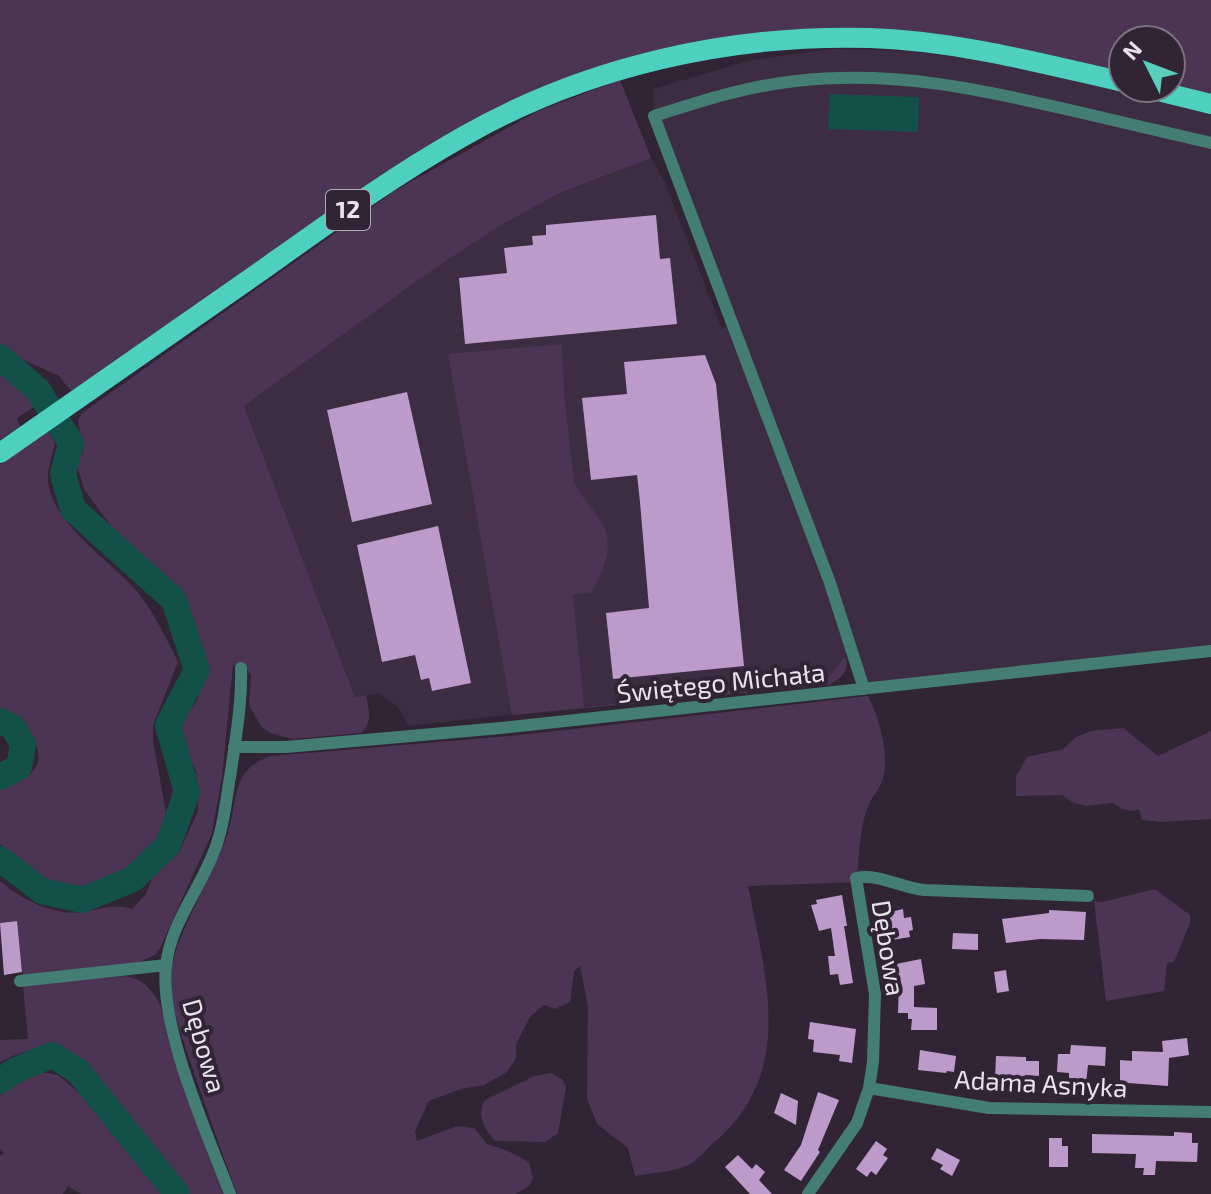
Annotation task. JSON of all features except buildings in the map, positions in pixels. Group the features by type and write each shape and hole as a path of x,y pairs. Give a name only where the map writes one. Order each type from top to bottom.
{"main road":[{"name":"12","path":"0,453 433,154 535,101 632,66 755,42 873,38 977,50 1107,78"},
{"path":"1187,98 1211,104"}],"street":[{"path":"864,689 830,583 654,116 733,92 795,81 868,77 909,79 983,91 1211,143"},
{"name":"Świętego Michała","path":"234,747 286,747 501,728 1211,651"},
{"path":"234,747 241,668"},
{"name":"Dębowa","path":"230,1194 174,1034 165,992 166,965 174,933 207,866 223,817 234,747"},
{"name":"Dębowa","path":"808,1194 857,1123 869,1088 875,994 856,878 874,877 901,887 924,890 1088,896"},
{"path":"20,981 166,965"},
{"name":"Adama Asnyka","path":"869,1088 989,1108 1211,1112"}],"shaded area":[{"path":"0,0 1211,0 1211,95 1187,90 1187,24 1107,24 1107,71 836,29 509,103 71,391 59,376 22,359 0,344"},
{"path":"833,49 907,51 999,63 1107,88 1107,104 1173,104 1211,113 1211,651 864,689 849,643 845,656 827,680 408,726 398,707 378,693 355,698 244,406 434,269 501,225 560,193 651,158 663,178 722,329 731,322 654,116 653,89 752,60"},
{"path":"620,80 651,158 560,193 501,225 434,269 244,406 355,697 366,696 369,716 365,729 361,733 293,739 270,733 261,726 249,705 251,675 247,669 233,665 222,777 212,833 160,948 155,955 140,962 23,976 16,921 0,923 0,881 28,900 49,909 71,913 113,907 132,909 146,894 153,876 179,853 198,811 196,771 179,737 183,720 197,701 205,670 201,642 189,609 167,581 122,541 84,489 77,466 83,452 78,420 82,413 396,190 538,111"},
{"path":"830,94 919,97 918,132 828,129"},
{"path":"562,344 574,482 603,525 608,542 606,559 592,592 573,595 584,707 827,680 845,656 847,666 840,677 827,685 512,715 448,354"},
{"path":"0,373 25,394 34,407 17,418 20,426 0,440"},
{"path":"48,431 55,443 48,473 49,490 56,506 80,536 141,596 178,662 153,725 167,818 161,835 150,851 118,876 80,887 61,886 37,877 0,844 0,790 29,775 39,756 37,747 24,729 0,707 0,464"},
{"path":"868,696 882,734 885,765 882,782 864,819 858,882 748,886 766,987 766,1052 758,1083 742,1113 693,1162 676,1169 635,1176 628,1148 597,1124 587,1099 588,1007 580,966 574,971 570,1002 555,1009 544,1005 530,1017 516,1044 516,1058 507,1072 484,1085 461,1089 429,1101 415,1131 417,1141 457,1126 474,1128 487,1144 529,1162 533,1178 529,1186 516,1194 237,1194 182,1036 170,983 180,939 221,851 238,788 248,769 271,756 511,736"},
{"path":"1123,728 1158,756 1211,731 1211,819 1142,820 1139,809 1122,809 1113,803 1085,806 1062,795 1016,796 1016,776 1027,757 1063,749 1076,737 1091,731"},
{"path":"1155,889 1190,915 1190,923 1174,962 1167,963 1164,991 1106,1001 1094,901 1103,902"},
{"path":"123,976 143,983 160,1004 170,1047 223,1194 187,1194 173,1169 70,1052 44,1048 0,1062 0,1040 28,1039 23,986"},
{"path":"42,1072 58,1075 79,1093 161,1194 81,1194 68,1186 63,1194 0,1194 0,1156 4,1153 0,1149 0,1095"},
{"path":"551,1073 562,1079 566,1087 558,1133 545,1142 495,1141 482,1121 481,1111 485,1100 534,1076"}],"waterway":[{"path":"0,357 38,390 71,443 63,474 73,509 174,600 197,670 168,725 187,792 168,845 133,879 82,900 42,891 0,859"},
{"path":"0,721 13,727 23,744 19,767 0,777"},
{"path":"0,1081 16,1070 52,1055 78,1071 177,1194"}]}
